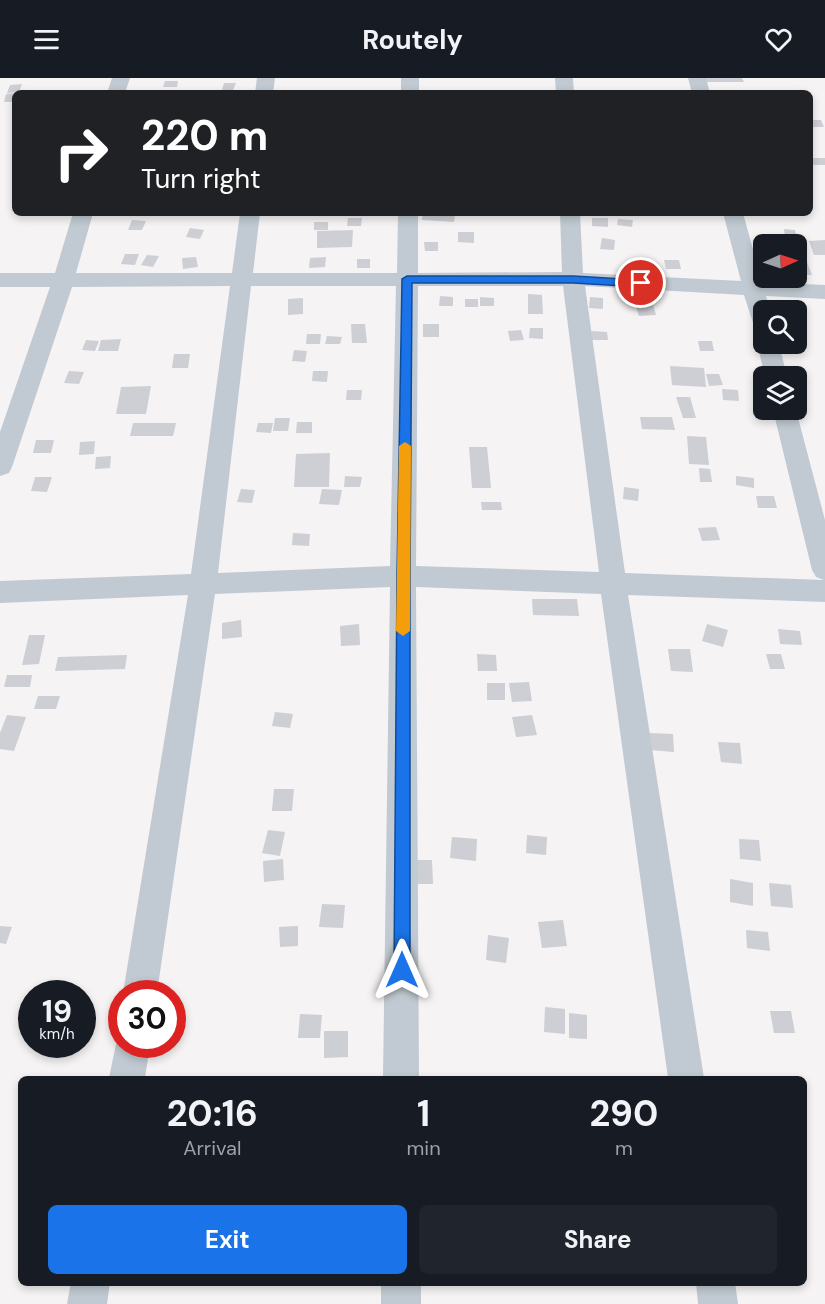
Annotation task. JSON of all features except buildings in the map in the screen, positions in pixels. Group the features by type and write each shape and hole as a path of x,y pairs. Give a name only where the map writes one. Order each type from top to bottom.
{"street":[{"path":"0,466 63,281 81,216"},
{"path":"142,980 203,584 250,216"},
{"path":"401,1076 403,576 408,216"},
{"path":"570,216 573,279 613,582 686,1076"},
{"path":"734,216 757,300"},
{"path":"0,280 573,279 825,292"},
{"path":"787,420 825,570"},
{"path":"0,592 403,576 825,591"},
{"path":"127,1076 131,1058"},
{"path":"87,1304 90,1286"},
{"path":"401,1286 401,1304"},
{"path":"716,1286 718,1304"}],"slow traffic":[{"path":"403,631 405,446"}],"route":[{"path":"402,970 403,576 407,279 573,279 641,283"}]}
